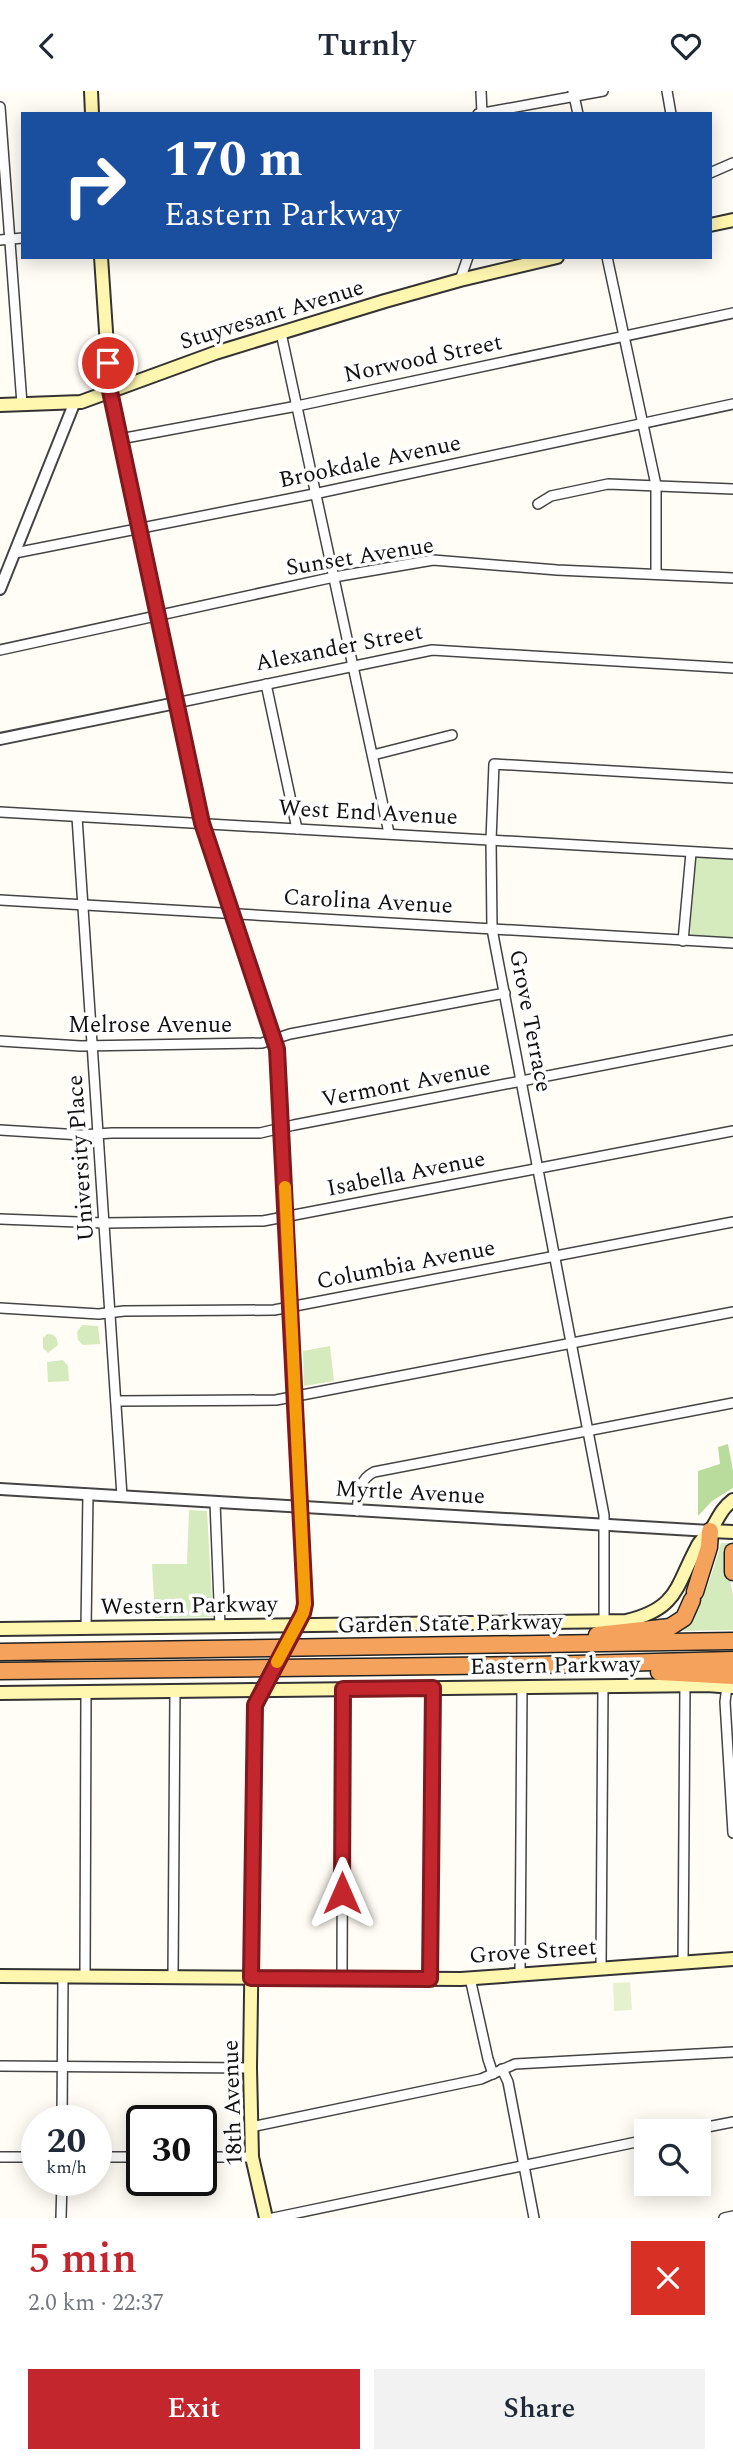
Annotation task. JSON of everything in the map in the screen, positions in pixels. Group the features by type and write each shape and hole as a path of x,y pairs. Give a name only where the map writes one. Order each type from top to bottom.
{"highway":[{"path":"466,1647 661,1629 681,1621 693,1596 709,1547 710,1531"},
{"path":"733,1552 733,1572"},
{"name":"Garden State Parkway","path":"0,1652 733,1641"},
{"name":"Garden State Parkway","path":"0,1671 733,1660"},
{"path":"537,1665 731,1683"}],"main road":[{"path":"91,91 92,112"},
{"path":"712,225 733,220"},
{"name":"18th Avenue","path":"101,259 110,391 202,823 278,1055 305,1604 255,1708 251,2127 252,2157 266,2218"},
{"name":"Stuyvesant Avenue","path":"0,405 62,402 74,404 215,353 460,280 549,259"},
{"name":"Western Parkway","path":"0,1629 220,1627 294,1630 604,1622 638,1618 667,1601 682,1583 698,1545 710,1531 719,1513 733,1500"},
{"name":"Myrtle Avenue","path":"710,1531 733,1532"},
{"name":"Eastern Parkway","path":"0,1693 175,1691 264,1686 343,1689 731,1683"},
{"name":"Grove Street","path":"0,1976 430,1979 733,1959"}],"street":[{"path":"480,112 481,91"},
{"path":"489,112 574,94 603,91"},
{"path":"667,91 671,112"},
{"path":"574,94 578,112"},
{"path":"0,107 4,239 22,404"},
{"path":"712,172 733,163"},
{"path":"460,280 467,259"},
{"path":"607,259 656,485 656,574"},
{"name":"Norwood Street","path":"120,439 297,406 733,313"},
{"path":"281,333 389,833"},
{"path":"0,589 74,404"},
{"name":"Brookdale Avenue","path":"15,553 316,493 733,404"},
{"path":"538,504 551,496 595,485 733,489"},
{"name":"Sunset Avenue","path":"0,650 334,577 433,560 733,578"},
{"name":"Alexander Street","path":"0,739 432,650 733,668"},
{"path":"266,684 297,829"},
{"path":"373,755 452,735"},
{"name":"Grove Terrace","path":"604,1622 605,1525 492,929 494,764 733,778"},
{"name":"West End Avenue","path":"0,812 733,854"},
{"name":"University Place","path":"76,817 122,1496"},
{"path":"683,941 691,853"},
{"name":"Carolina Avenue","path":"0,900 733,943"},
{"name":"Melrose Avenue","path":"0,1041 92,1045 257,1044 289,1034 505,993"},
{"name":"Vermont Avenue","path":"0,1130 81,1135 260,1133 733,1040"},
{"name":"Isabella Avenue","path":"0,1219 104,1223 255,1221 733,1131"},
{"name":"Columbia Avenue","path":"0,1308 110,1313 270,1311 733,1222"},
{"path":"116,1401 272,1401 733,1312"},
{"path":"357,1511 362,1482 374,1472 729,1404"},
{"name":"Myrtle Avenue","path":"0,1489 710,1531"},
{"path":"86,1629 88,1494"},
{"path":"215,1502 220,1627"},
{"path":"731,1683 724,1702 733,1833"},
{"path":"683,1963 685,1685"},
{"path":"601,1968 603,1686"},
{"path":"520,1975 522,1687"},
{"path":"430,1979 433,1688"},
{"path":"342,1979 343,1689"},
{"path":"173,1977 175,1691"},
{"path":"85,1977 86,1692"},
{"path":"62,2105 63,1977"},
{"path":"470,1978 488,2059 508,2082 534,2218"},
{"path":"251,2127 481,2079 515,2064 733,2052"},
{"path":"0,2066 250,2068"},
{"path":"711,2126 733,2122"},
{"path":"274,2218 634,2142"},
{"path":"0,2157 21,2157"},
{"path":"217,2157 252,2157"},
{"path":"61,2218 62,2196"},
{"path":"724,2218 733,2216"}],"green space":[{"path":"695,854 733,857 733,940 690,938"},
{"path":"82,1325 98,1326 100,1344 83,1345 78,1340 77,1332"},
{"path":"47,1334 55,1337 58,1345 48,1353 43,1348 43,1338"},
{"path":"330,1346 334,1381 304,1386 303,1351"},
{"path":"63,1360 68,1366 69,1381 48,1382 47,1362"},
{"path":"728,1444 733,1488 712,1501 698,1516 698,1471 720,1464 718,1447"},
{"path":"189,1510 207,1511 213,1617 155,1618 152,1564 187,1564"},
{"path":"721,1543 732,1543 726,1557 733,1596 733,1630 683,1631 701,1600"},
{"path":"630,1982 632,2010 614,2011 613,1983"}],"slow traffic":[{"path":"277,1662 305,1608 285,1187"}],"route":[{"path":"108,363 110,391 202,823 278,1055 305,1608 255,1705 251,1978 430,1979 433,1688 343,1689 342,1893"}]}
